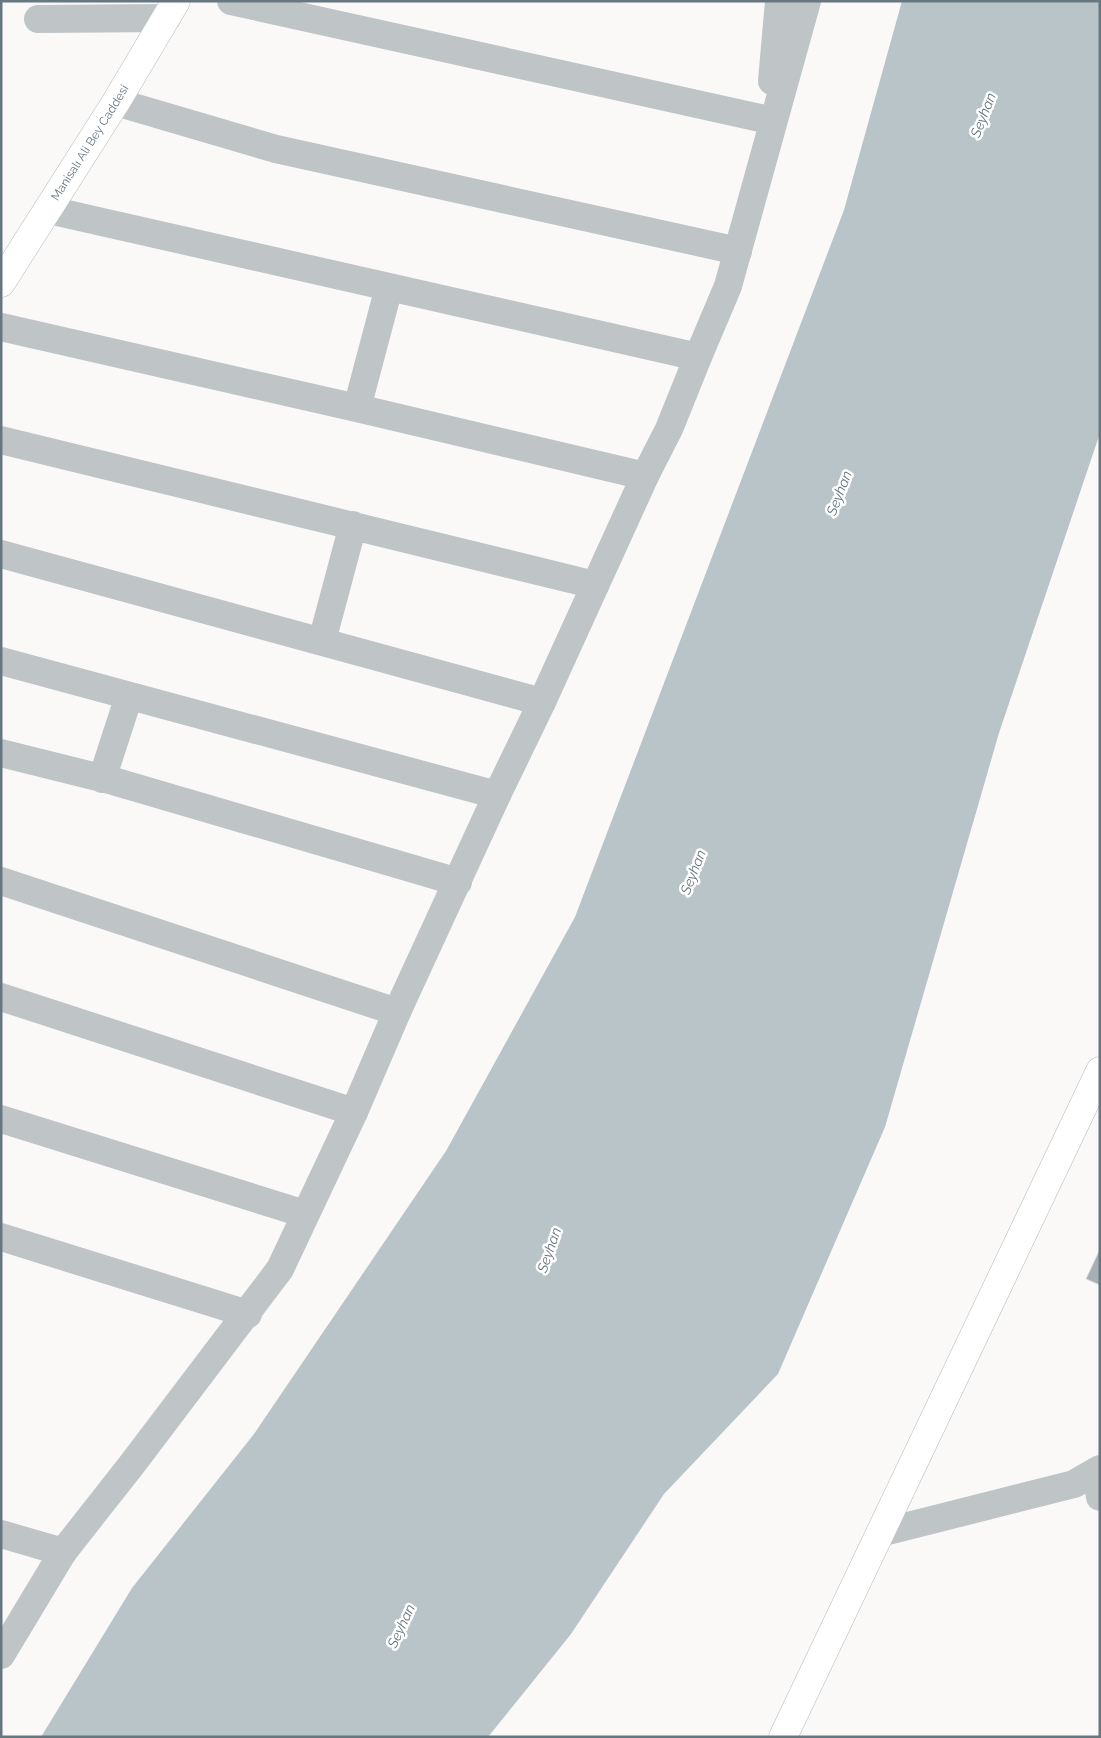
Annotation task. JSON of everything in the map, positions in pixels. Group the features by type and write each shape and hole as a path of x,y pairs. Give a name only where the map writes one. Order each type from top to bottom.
{"main road":[{"name":"Manisalı Ali Bey Caddesi","path":"1,283 49,210 172,10"},
{"path":"783,1737 1100,1071"}],"street":[{"path":"231,1 769,120"},
{"path":"766,147 779,1"},
{"path":"1,1655 64,1552 248,1314 280,1269 354,1112 397,1012 497,795 542,702 645,476 669,429 728,286 807,1"},
{"path":"38,19 81,10 172,10"},
{"path":"116,102 276,149 738,251"},
{"path":"49,210 698,357"},
{"path":"357,408 389,286"},
{"path":"1,327 645,476"},
{"path":"1,440 595,585"},
{"path":"322,641 352,525"},
{"path":"1,554 542,702"},
{"path":"1,661 497,795"},
{"path":"102,779 128,696"},
{"path":"1,753 102,779 458,882"},
{"path":"1,881 397,1012"},
{"path":"1,997 354,1112"},
{"path":"1,1119 305,1214"},
{"path":"1,1237 248,1314"},
{"path":"880,1533 1099,1479"},
{"path":"1,1534 64,1552"}],"water":[{"name":"Seyhan","path":"902,1 1100,1 1100,433 999,733 885,1127 778,1374 664,1494 571,1634 488,1737 41,1737 132,1588 254,1434 446,1151 575,917 844,210"}],"building":[{"path":"1100,1249 1100,1285 1086,1279"}]}
